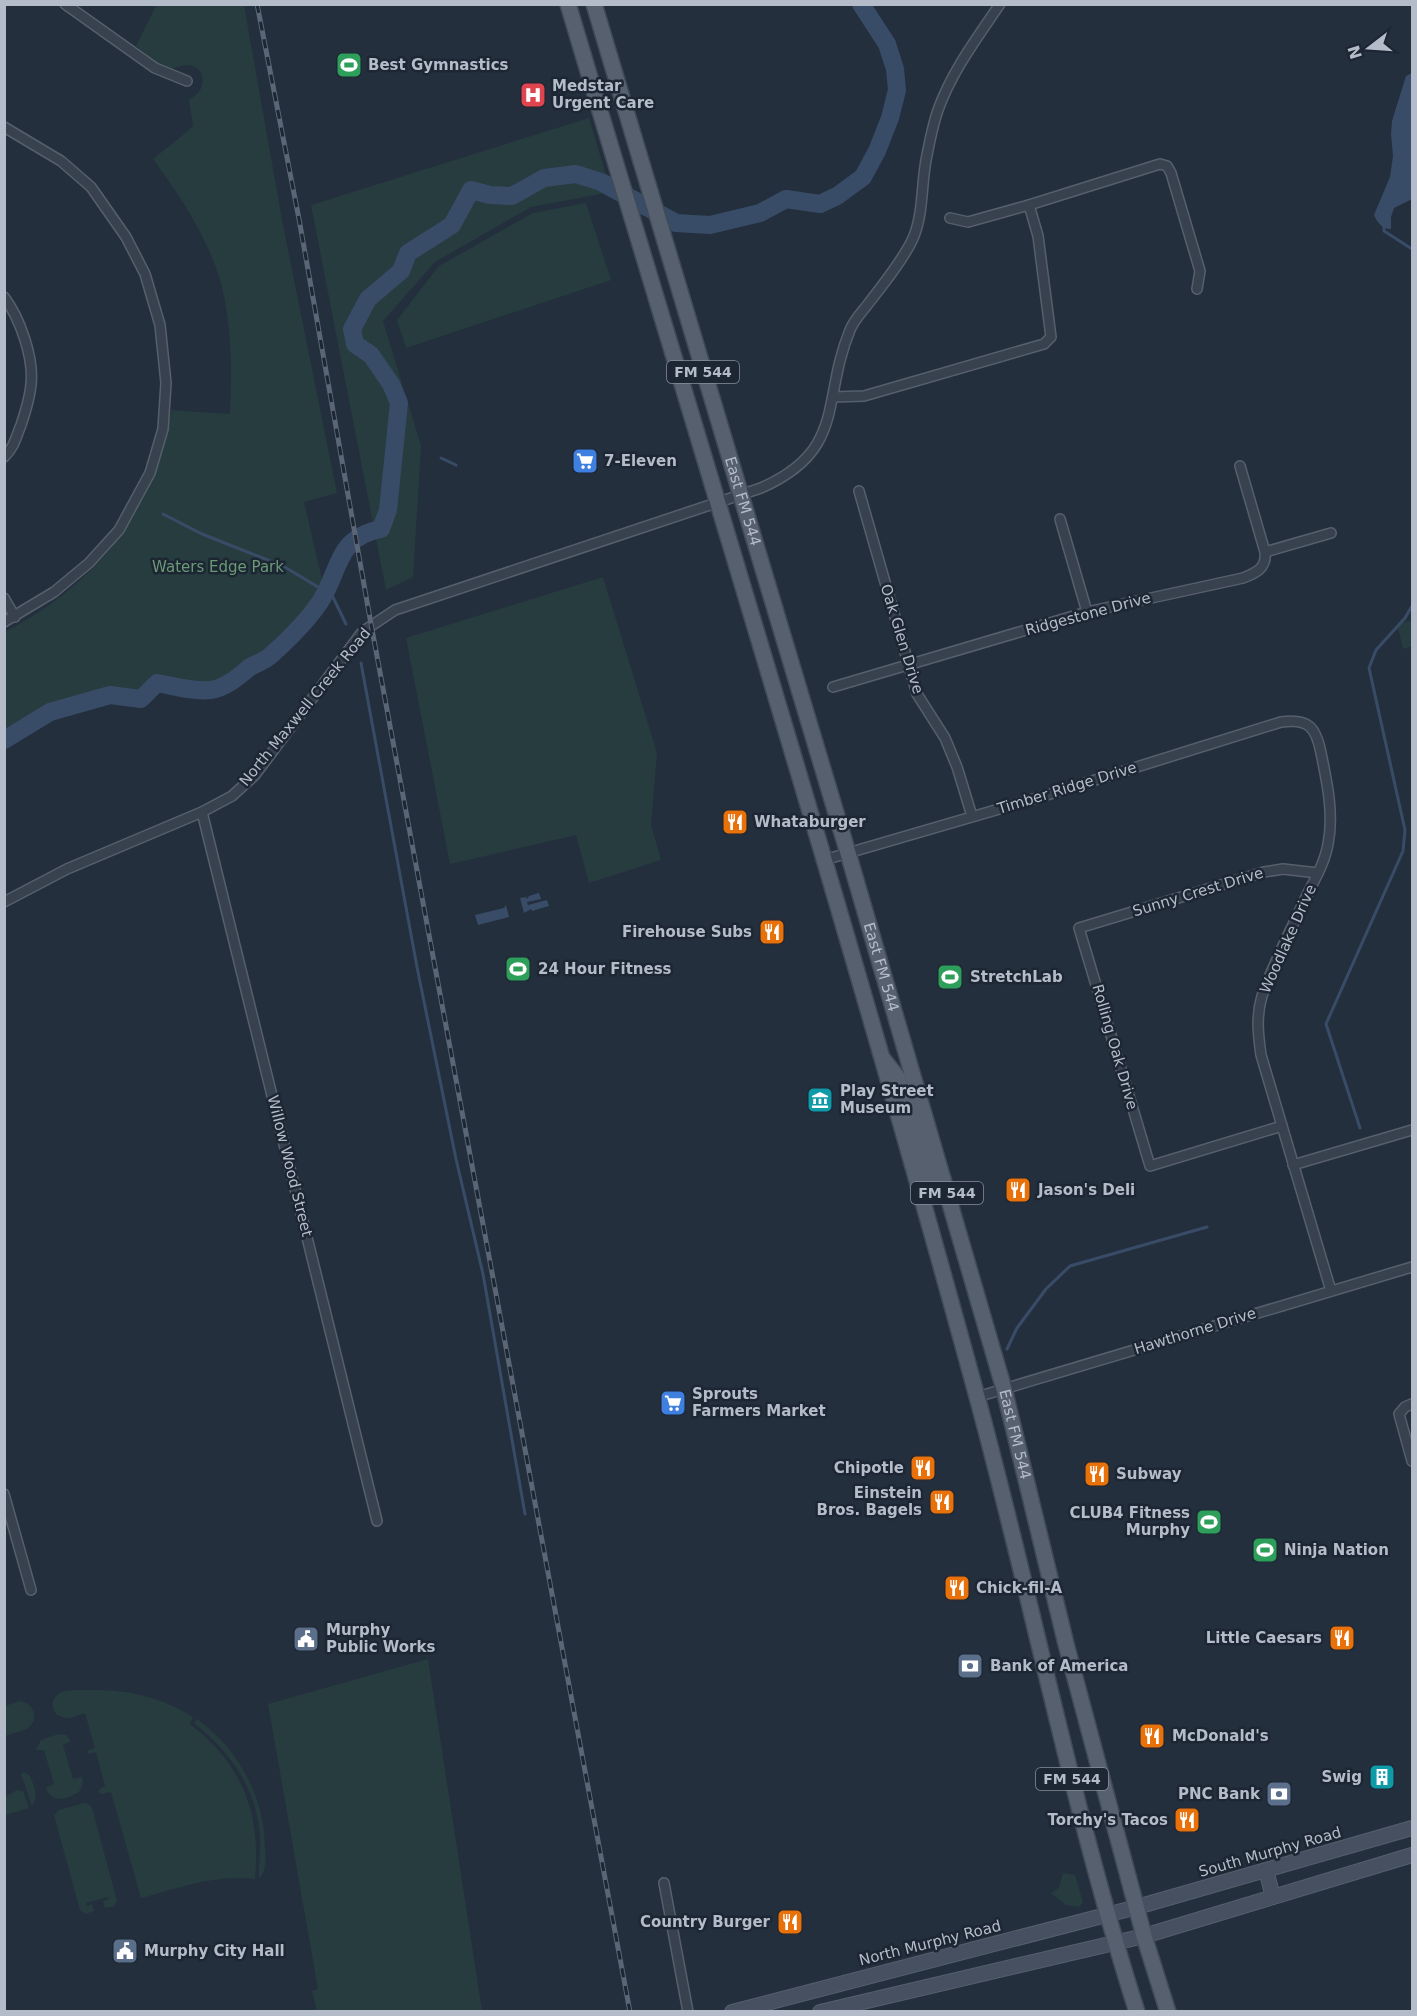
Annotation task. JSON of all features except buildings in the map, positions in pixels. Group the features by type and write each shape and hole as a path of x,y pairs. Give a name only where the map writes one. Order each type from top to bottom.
{"main road":[{"name":"East FM 544","path":"568,4 824,860 977,1396 1108,1914"},
{"name":"East FM 544","path":"594,4 848,853 1004,1389 1081,1699 1144,1936"},
{"path":"880,1055 898,1078 931,1181 943,1179"},
{"path":"1054,1704 1081,1699"},
{"name":"South Murphy Road","path":"1137,1907 1413,1828"},
{"path":"1369,1840 1376,1865"},
{"path":"820,2012 1144,1936 1413,1855"},
{"path":"1266,1870 1273,1897"},
{"name":"North Murphy Road","path":"732,2012 1137,1907"},
{"name":"FM 544","path":"1108,1914 1137,2012"},
{"name":"FM 544","path":"1144,1936 1168,2012"},
{"path":"844,1982 850,2004"}],"street":[{"path":"65,4 155,68 187,81"},
{"name":"North Maxwell Creek Road","path":"4,902 67,869 202,812 232,796 255,775 355,639 382,617 402,608 779,480 809,456 824,431 844,343 852,325 885,282 914,237 922,207 926,158 937,112 948,85 967,52 1000,4"},
{"path":"4,127 61,161 91,187 126,237 145,274 160,325 166,383 163,429 150,473 118,530 89,564 54,592 4,622"},
{"path":"950,218 968,222 1160,164 1167,166 1172,173 1200,271 1197,289"},
{"path":"833,397 864,396 1044,345 1051,337 1038,236 1029,205"},
{"path":"4,297 10,304 28,348 32,384 12,450 4,457"},
{"path":"1240,466 1265,552 1331,532"},
{"name":"Oak Glen Drive","path":"859,491 917,694 945,738 957,767 972,816"},
{"path":"1060,519 1087,612"},
{"name":"Ridgestone Drive","path":"833,687 1087,612 1243,578 1262,568 1266,559 1265,552"},
{"path":"4,598 15,617"},
{"name":"Timber Ridge Drive","path":"824,860 1047,795 1281,722 1294,720 1310,726"},
{"name":"Woodlake Drive","path":"1310,726 1320,748 1330,798 1329,842 1318,873 1262,997 1256,1025 1261,1055 1331,1291"},
{"name":"Willow Wood Street","path":"202,812 377,1521"},
{"name":"Sunny Crest Drive","path":"1079,928 1264,872 1282,869 1318,873"},
{"name":"Rolling Oak Drive","path":"1079,928 1150,1166 1282,1126"},
{"path":"1293,1165 1413,1130"},
{"name":"Hawthorne Drive","path":"977,1396 1413,1267"},
{"path":"1413,1404 1405,1407 1399,1414 1413,1461"},
{"path":"4,1494 31,1590"},
{"path":"664,1883 688,2012"}],"green space":[{"name":"Waters Edge Park","path":"161,4 244,5 282,220 337,493 304,502 325,592 320,602 268,657 231,682 212,690 193,690 157,683 141,699 110,695 50,712 5,740 5,632 38,613 67,591 93,568 116,542 135,513 150,482 162,448 171,410 230,414 230,344 219,276 190,215 153,159 193,126 189,99 197,94 203,81 198,69 182,66 170,70 161,66 136,46 156,6"},
{"path":"589,118 611,192 531,207 435,262 383,321 421,446 413,577 386,590 311,205"},
{"path":"586,203 611,280 406,348 397,320 439,266 533,213"},
{"path":"603,577 657,753 651,825 661,860 589,883 576,835 450,864 406,638"},
{"path":"1412,620 1412,646 1403,649 1397,624"},
{"path":"428,1659 482,2011 317,2011 312,1991 318,1989 268,1704"},
{"path":"86,1690 142,1695 168,1704 193,1717 190,1724 223,1756 245,1792 255,1833 255,1879 211,1880 141,1898 111,1792 101,1794 98,1792 105,1786 96,1752 89,1754 87,1751 95,1748 85,1713 65,1718 53,1709 53,1701 58,1694"},
{"path":"20,1701 31,1708 34,1721 27,1729 5,1736 5,1706"},
{"path":"197,1719 225,1744 246,1775 254,1792 260,1809 266,1855 265,1868 259,1878 258,1820 248,1787 220,1746 194,1723"},
{"path":"58,1734 66,1735 71,1741 63,1745 73,1779 82,1777 83,1783 79,1792 60,1799 48,1793 46,1788 54,1784 44,1750 36,1750 41,1740"},
{"path":"24,1772 30,1776 35,1791 32,1806 21,1774"},
{"path":"17,1790 23,1791 29,1808 5,1815 5,1797"},
{"path":"84,1803 89,1804 92,1808 117,1901 114,1906 105,1908 103,1901 109,1899 108,1897 86,1903 86,1906 92,1904 94,1911 86,1914 80,1910 54,1815 59,1810"},
{"path":"1063,1873 1075,1875 1083,1902 1079,1907 1066,1905 1051,1893 1059,1888"}],"water":[{"path":"1412,73 1412,199 1394,208 1391,229 1388,229 1380,225 1374,215 1390,177 1393,156 1392,121 1406,76"},
{"path":"539,893 541,899 527,902 528,905 547,900 549,906 532,911 531,909 524,913 520,898 526,897 527,899"},
{"path":"506,905 509,917 478,925 475,915 504,908"}],"waterway":[{"path":"4,740 50,712 110,695 141,699 157,683 197,690 222,687 250,667 268,658 309,616 327,590 347,548 366,533 381,529 388,510 399,403 391,384 371,355 355,344 352,329 368,299 401,271 408,253 452,225 471,190 490,195 512,196 544,178 576,174 601,182 676,223 710,225 760,213 786,199 820,204 837,196 863,177 877,151 890,118 897,90 895,69 887,44 861,4"},
{"path":"1384,224 1384,231 1412,249"},
{"path":"441,458 456,465"},
{"path":"163,514 202,534 283,566 318,587 328,587 346,624"},
{"path":"1360,1128 1326,1024 1403,851 1405,830 1369,668 1376,650 1405,618 1412,606"},
{"path":"361,663 417,967 456,1159 483,1274 525,1514"},
{"path":"1007,1349 1017,1328 1046,1289 1070,1266 1207,1227"}],"railway":[{"path":"257,4 299,219 371,624 630,2012"}],"place":[{"name":"Best Gymnastics","path":"349,65"},
{"name":"Medstar Urgent Care","path":"533,95"},
{"name":"7-Eleven","path":"585,461"},
{"name":"Whataburger","path":"735,822"},
{"name":"Firehouse Subs","path":"772,932"},
{"name":"24 Hour Fitness","path":"518,969"},
{"name":"StretchLab","path":"950,977"},
{"name":"Play Street Museum","path":"820,1100"},
{"name":"Jason's Deli","path":"1018,1190"},
{"name":"Sprouts Farmers Market","path":"673,1403"},
{"name":"Chipotle","path":"923,1468"},
{"name":"Subway","path":"1097,1474"},
{"name":"Einstein Bros. Bagels","path":"942,1502"},
{"name":"CLUB4 Fitness Murphy","path":"1209,1522"},
{"name":"Ninja Nation","path":"1265,1550"},
{"name":"Chick-fil-A","path":"957,1588"},
{"name":"Little Caesars","path":"1342,1638"},
{"name":"Murphy Public Works","path":"306,1639"},
{"name":"Bank of America","path":"970,1666"},
{"name":"McDonald's","path":"1152,1736"},
{"name":"Swig","path":"1382,1777"},
{"name":"PNC Bank","path":"1279,1794"},
{"name":"Torchy's Tacos","path":"1187,1820"},
{"name":"Country Burger","path":"790,1922"},
{"name":"Murphy City Hall","path":"125,1951"}]}
